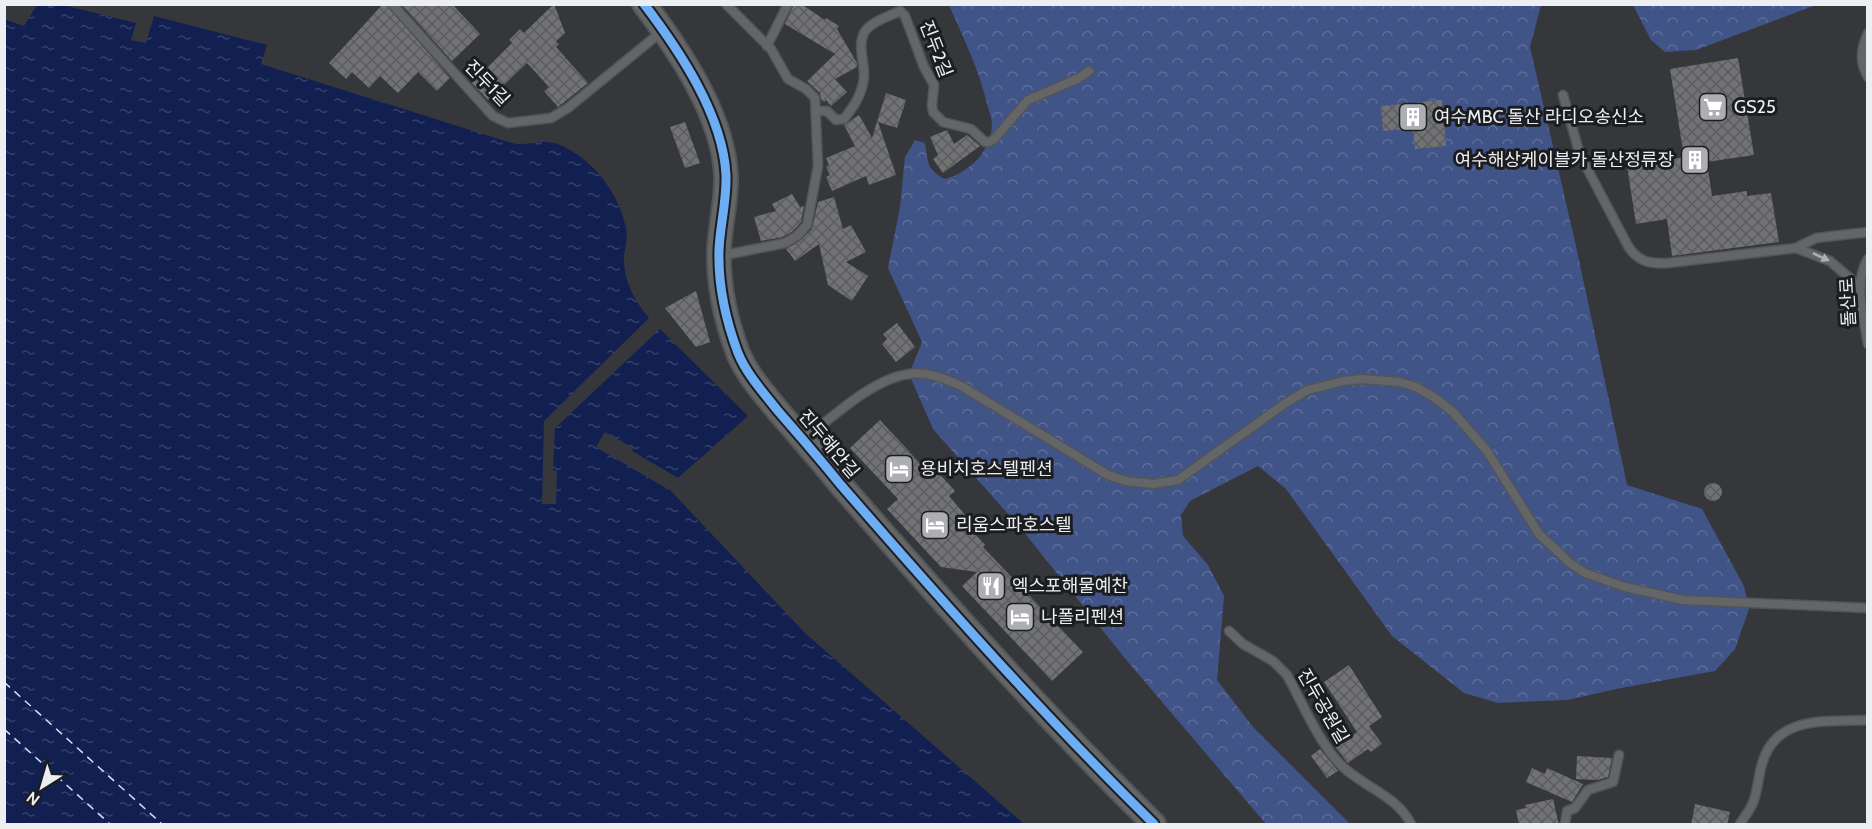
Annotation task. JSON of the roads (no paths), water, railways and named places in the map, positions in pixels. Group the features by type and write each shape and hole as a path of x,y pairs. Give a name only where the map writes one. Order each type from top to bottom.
{"street":[{"name":"진두해안길","path":"644,4 682,56 714,124 722,150 726,189 719,256 725,306 741,359 753,379 959,621 1154,825"}],"lane":[{"name":"진두1길","path":"392,4 493,116 508,123 550,118 568,108 663,30"},
{"path":"719,256 785,243 797,236 807,225 818,166 816,102 812,94 788,79 767,46 726,4"},
{"path":"767,46 788,4"},
{"name":"진두2길","path":"816,111 827,111 836,120 844,119 860,97 864,77 862,47 864,33 869,27 900,11 906,16 924,67 934,85 933,112 943,122 971,129 985,142 990,142 1028,100 1089,71"},
{"path":"1868,33 1861,53 1861,63 1868,77"},
{"path":"1563,95 1580,154 1636,257 1653,264 1668,263 1796,248 1816,238 1868,232"},
{"path":"1796,248 1830,261 1860,287"},
{"name":"돌산로","path":"1868,259 1863,266 1860,287 1868,344"},
{"path":"803,440 882,382 909,374 928,374 945,378 963,387 1108,475 1142,484 1167,484 1196,470 1287,402 1308,390 1342,381 1383,379 1416,387 1453,412 1487,451 1539,534 1570,563 1585,573 1625,587 1683,600 1866,606"},
{"name":"진두공원길","path":"1229,631 1250,649 1280,667 1287,675 1329,752 1342,766 1404,810 1411,825"},
{"path":"1740,825 1753,803 1767,752 1782,734 1792,727 1809,722 1868,720"},
{"path":"1565,825 1566,812 1575,808 1588,790 1613,782 1619,755"}],"water":[{"path":"37,5 63,5 136,23 131,40 146,43 154,16 267,45 261,64 509,142 555,143 572,151 594,168 611,190 623,215 627,231 624,256 625,273 634,297 649,318 544,421 542,504 556,504 557,471 553,470 555,428 660,329 748,416 678,478 605,432 596,447 671,491 805,633 1024,824 5,824 4,19 24,26"}],"place":[{"name":"GS25","path":"1713,107"},
{"name":"여수MBC 돌산 라디오송신소","path":"1413,117"},
{"name":"여수해상케이블카 돌산정류장","path":"1695,160"},
{"name":"용비치호스텔펜션","path":"899,469"},
{"name":"리움스파호스텔","path":"935,525"},
{"name":"엑스포해물예찬","path":"991,586"},
{"name":"나폴리펜션","path":"1020,617"}]}
